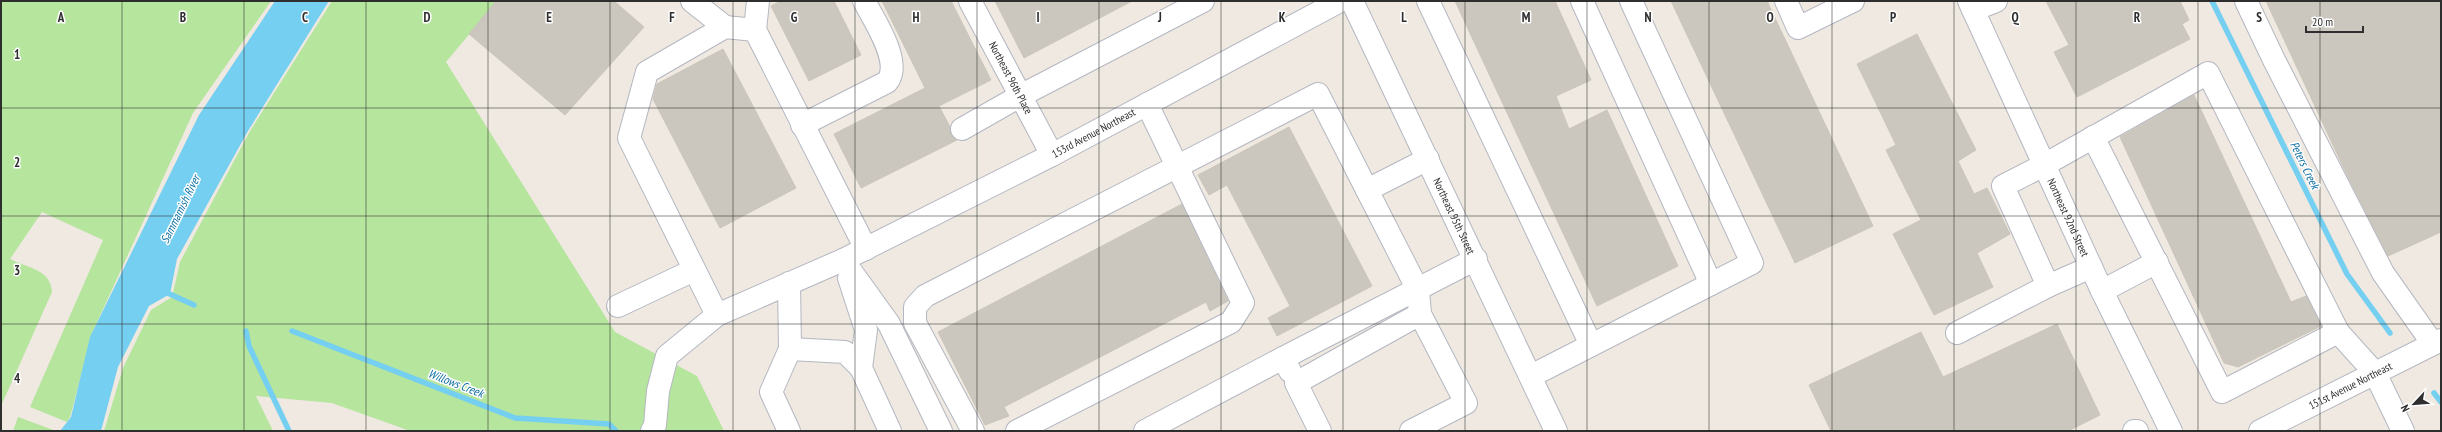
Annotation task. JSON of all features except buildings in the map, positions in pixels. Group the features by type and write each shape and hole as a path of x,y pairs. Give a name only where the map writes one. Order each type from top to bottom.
{"street":[{"path":"692,1 725,27 755,30"},
{"path":"758,1 755,30 866,249"},
{"path":"802,125 887,82 890,78 892,57 864,1"},
{"name":"Northeast 96th Place","path":"970,1 1052,155"},
{"path":"962,129 1020,96 1203,1"},
{"name":"153rd Avenue Northeast","path":"652,431 667,356 716,315 866,249 1052,155 1340,1"},
{"name":"Northeast 95th Street","path":"1352,1 1476,259 1556,431"},
{"path":"1428,1 1591,345"},
{"path":"1582,1 1711,284"},
{"path":"1531,376 1752,263 1631,1"},
{"path":"1786,1 1798,28 1853,1"},
{"path":"1971,5 1996,1"},
{"path":"2246,1 2274,60 2380,266 2437,342"},
{"name":"Northeast 92nd Street","path":"1971,5 2102,291 2171,431"},
{"path":"716,315 629,138 647,72 725,27"},
{"path":"2048,286 2003,186 2044,165 2208,73 2338,332 2375,373 2403,431"},
{"path":"973,431 915,323 915,307 925,296 1318,94 1418,290 1420,314 1466,403 1411,431"},
{"path":"1017,431 1231,322 1243,303 1178,165 1147,104"},
{"path":"2093,137 2222,392 2338,332"},
{"path":"1367,190 1428,159"},
{"path":"1145,431 1476,259"},
{"path":"843,260 866,330 861,368"},
{"path":"843,260 890,324 942,431"},
{"path":"2102,291 2157,262"},
{"path":"1958,333 2048,286 2091,267"},
{"path":"618,306 694,270"},
{"path":"789,283 790,349 771,392 789,431"},
{"path":"1296,383 1420,314"},
{"name":"151st Avenue Northeast","path":"2260,431 2437,342"},
{"path":"790,349 845,352 861,368 890,431"},
{"path":"1283,358 1320,431"}],"green space":[{"path":"1,1 271,1 193,113 93,331 70,417 67,422 30,407 103,240 42,212 10,259 43,274 51,284 52,292 1,406"},
{"path":"332,1 497,1 446,62 615,332 697,376 724,431 410,431 332,403 256,396 273,431 104,431 123,368 151,310 172,297 180,262 250,131"},
{"path":"18,417 56,431 13,431"}],"water":[{"name":"Sammamish River","path":"275,1 329,1 248,131 177,259 170,294 149,306 118,367 101,431 60,431 71,417 90,337 199,115"}],"waterway":[{"name":"Peters Creek","path":"2212,1 2347,274 2390,333"},
{"name":"Willows Creek","path":"163,291 194,305"},
{"path":"246,331 249,346 289,431"},
{"name":"Willows Creek","path":"292,331 515,418 609,424 616,431"},
{"name":"Peters Creek","path":"2434,393 2441,402"}]}
